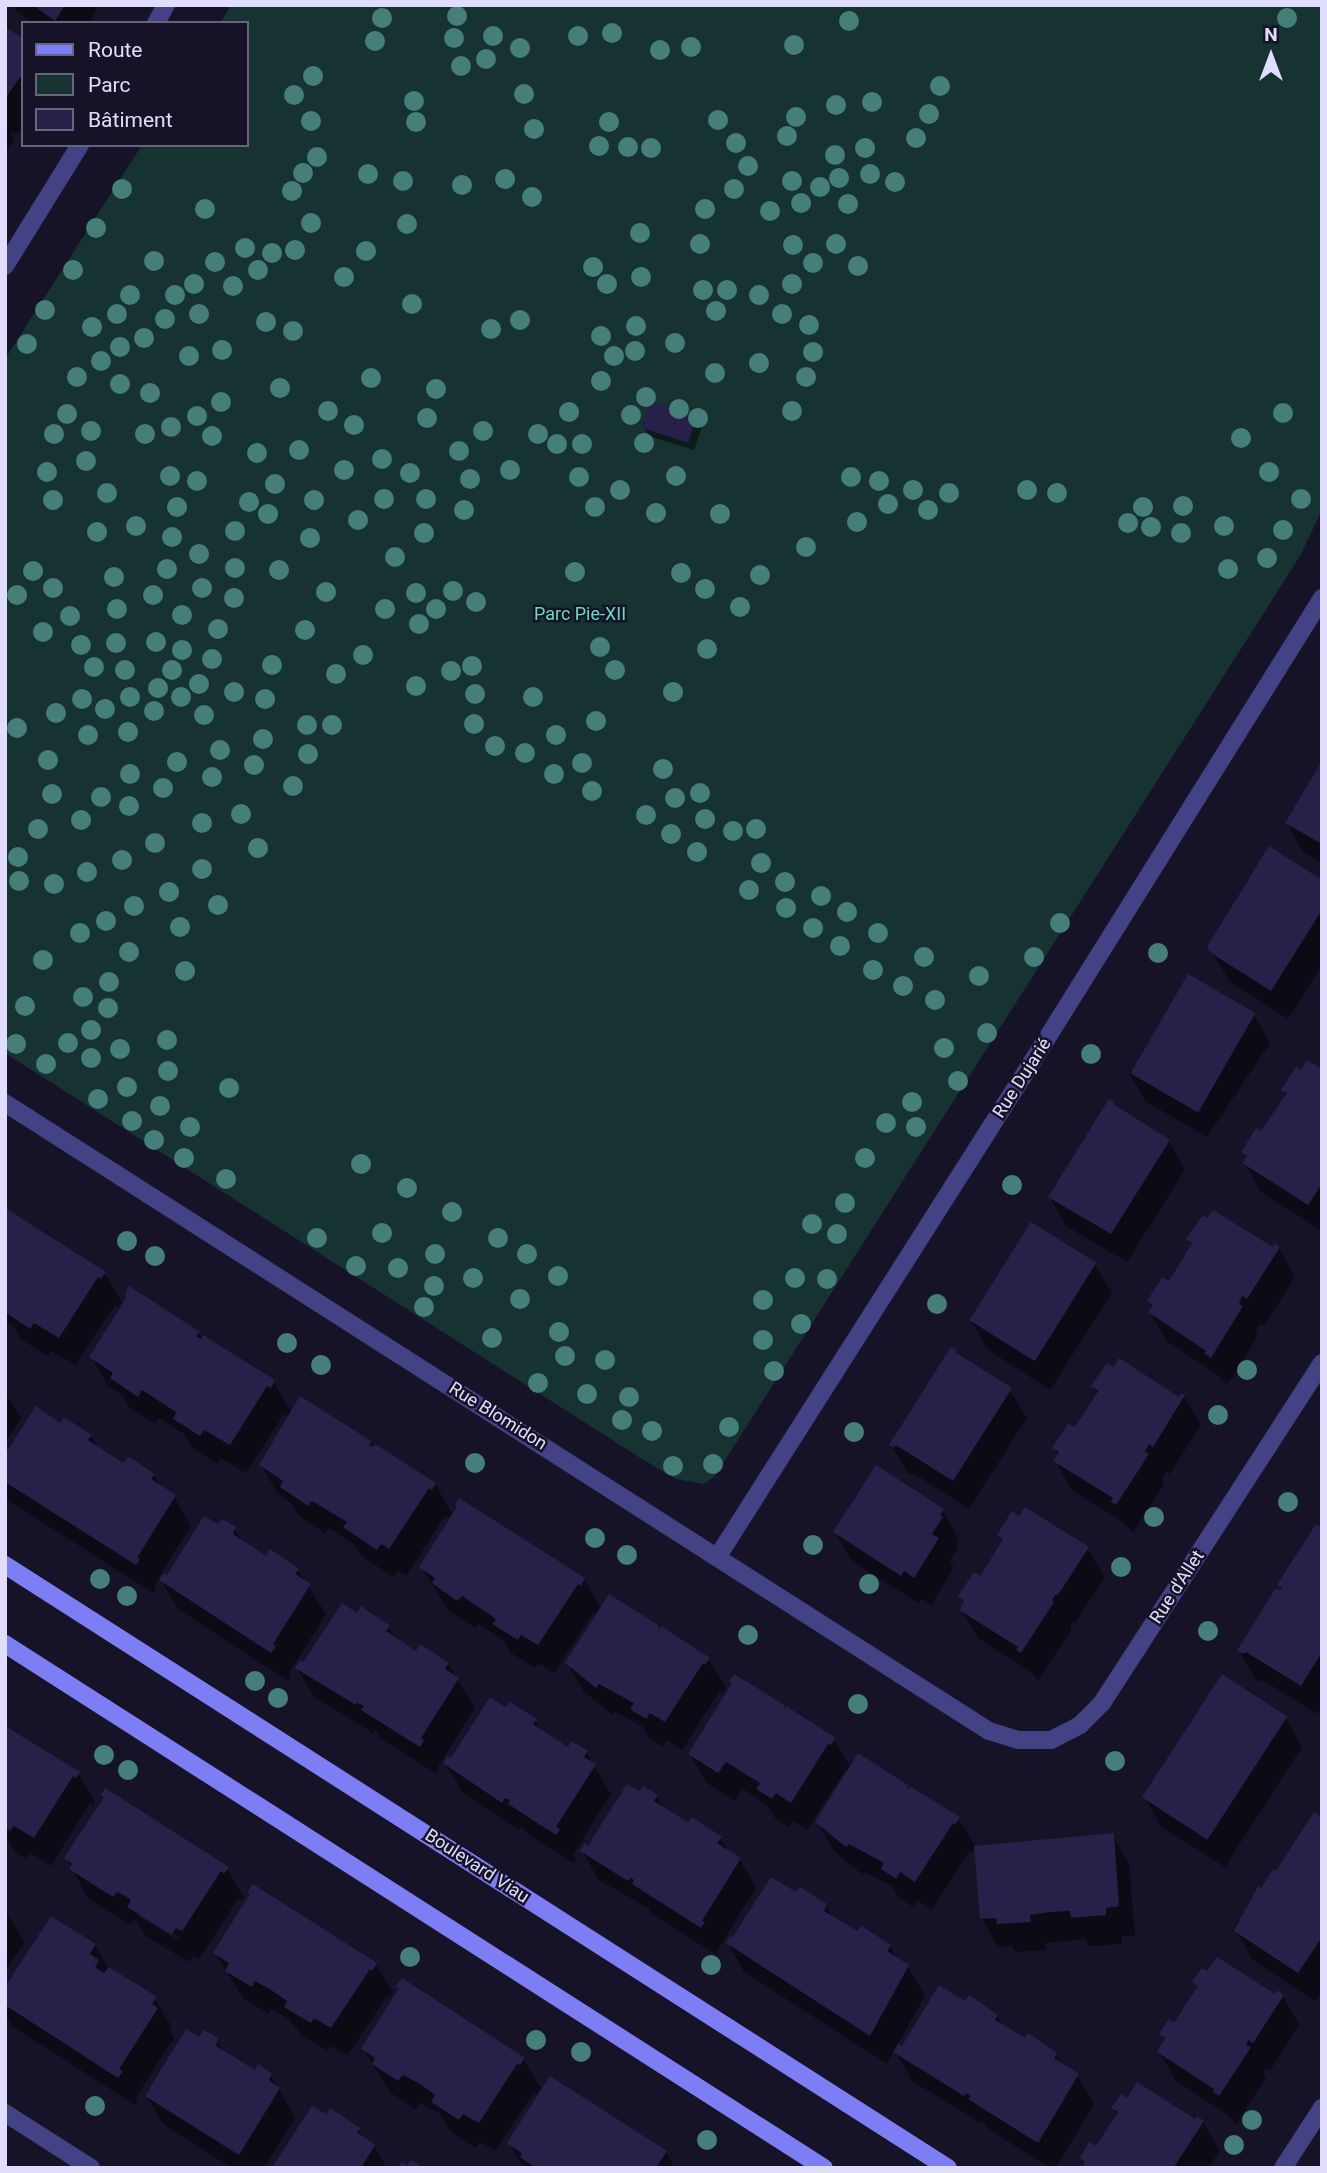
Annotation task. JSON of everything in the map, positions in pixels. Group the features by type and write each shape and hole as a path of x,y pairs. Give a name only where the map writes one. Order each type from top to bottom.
{"main road":[{"name":"Boulevard Viau","path":"5,1565 948,2168"},
{"path":"5,1644 824,2168"}],"street":[{"path":"157,21 166,5"},
{"path":"5,266 79,147"},
{"name":"Rue Dujarié","path":"718,1556 1298,641 1322,598"},
{"name":"Rue Blomidon","path":"5,1103 989,1731"},
{"name":"Rue d'Allet","path":"989,1731 1019,1740 1051,1740 1080,1725 1102,1703 1322,1363"},
{"path":"1283,2168 1322,2108"},
{"path":"5,2113 91,2168"}],"green space":[{"name":"Parc Pie-XII","path":"231,5 1322,5 1322,510 1300,556 715,1476 704,1484 676,1479 642,1459 5,1053 5,359 141,147 248,147 248,21 221,21"}],"building":[{"path":"33,5 65,5 55,21"},
{"path":"5,27 21,37 21,76 5,99"},
{"path":"650,401 697,416 688,443 641,428"},
{"path":"1322,761 1322,844 1285,823"},
{"path":"1269,846 1322,880 1322,910 1271,991 1211,953 1207,947"},
{"path":"1188,974 1256,1013 1198,1113 1130,1074"},
{"path":"1307,1060 1322,1069 1322,1184 1308,1205 1242,1163 1247,1156 1241,1152 1256,1128 1261,1131 1287,1093 1281,1090 1296,1067 1301,1070"},
{"path":"1109,1099 1170,1140 1111,1234 1048,1197"},
{"path":"5,1208 106,1272 101,1279 98,1277 59,1338 34,1323 30,1329 5,1312"},
{"path":"1213,1210 1273,1247 1274,1243 1280,1247 1247,1299 1242,1296 1239,1304 1243,1306 1211,1358 1204,1353 1206,1351 1148,1312 1153,1305 1147,1301 1162,1277 1169,1281 1192,1243 1186,1239 1203,1215 1207,1218"},
{"path":"1031,1222 1096,1263 1035,1361 970,1320"},
{"path":"129,1286 200,1332 196,1336 201,1339 203,1335 275,1380 271,1388 267,1386 230,1445 204,1430 200,1436 173,1419 176,1412 142,1390 138,1397 110,1378 113,1373 89,1357 127,1297 125,1294"},
{"path":"951,1347 1012,1388 953,1481 896,1445 894,1448 889,1445"},
{"path":"1119,1358 1179,1397 1181,1393 1185,1395 1153,1447 1149,1444 1145,1452 1149,1454 1116,1505 1111,1502 1113,1498 1053,1461 1059,1452 1052,1448 1068,1424 1075,1427 1098,1391 1091,1386 1107,1363 1114,1367"},
{"path":"300,1396 371,1441 369,1445 373,1447 375,1444 436,1483 432,1490 429,1488 389,1549 381,1544 377,1550 343,1527 347,1522 312,1501 308,1506 280,1487 283,1481 259,1465"},
{"path":"36,1406 60,1423 64,1417 92,1435 88,1440 123,1463 129,1457 155,1474 151,1479 176,1495 137,1558 140,1559 136,1565 5,1482 5,1454"},
{"path":"876,1465 944,1509 940,1515 943,1517 932,1534 939,1538 914,1578 904,1571 901,1576 833,1532"},
{"path":"459,1498 585,1578 581,1586 578,1584 538,1645 521,1635 518,1640 492,1624 496,1619 462,1596 457,1601 432,1583 435,1578 419,1567 457,1507 455,1505"},
{"path":"1025,1507 1089,1547 1052,1600 1054,1602 1021,1653 1016,1650 1018,1647 959,1610 964,1601 958,1596 974,1572 980,1576 1003,1539 997,1535 1012,1511 1019,1516"},
{"path":"204,1516 218,1524 222,1519 236,1527 233,1534 266,1556 270,1549 299,1569 295,1574 311,1584 273,1644 276,1646 271,1653 159,1580 164,1573 167,1575"},
{"path":"1316,1524 1322,1528 1322,1652 1301,1686 1246,1652 1244,1654 1237,1651 1275,1589 1281,1590 1277,1585"},
{"path":"609,1594 658,1625 659,1630 661,1626 710,1658 705,1665 703,1663 665,1722 650,1713 646,1719 630,1709 634,1703 599,1684 596,1688 565,1663"},
{"path":"342,1603 357,1613 361,1606 390,1626 386,1631 416,1651 420,1644 449,1663 445,1669 459,1678 421,1738 424,1740 420,1747 361,1710 364,1706 357,1703 356,1705 295,1668 300,1660 303,1662"},
{"path":"734,1674 784,1705 784,1710 786,1706 836,1738 831,1745 828,1744 791,1803 776,1793 772,1799 756,1789 760,1783 726,1762 718,1773 688,1754 732,1683 729,1681"},
{"path":"1222,1674 1287,1716 1207,1840 1142,1797"},
{"path":"490,1697 505,1707 510,1702 537,1719 533,1724 568,1747 571,1741 588,1751 584,1757 596,1764 556,1827 560,1829 556,1835 508,1804 510,1800 505,1798 502,1803 443,1763 448,1756 451,1758"},
{"path":"5,1726 80,1772 76,1778 73,1776 34,1838 14,1826 10,1831 5,1828"},
{"path":"858,1753 908,1785 907,1789 911,1787 960,1817 955,1825 953,1823 915,1882 900,1872 896,1879 881,1869 884,1863 849,1844 846,1847 815,1822"},
{"path":"627,1784 640,1791 643,1786 658,1795 654,1801 688,1822 692,1817 722,1837 717,1843 741,1858 702,1921 705,1922 701,1928 632,1884 634,1880 631,1878 628,1881 580,1851 585,1843 588,1846"},
{"path":"105,1788 229,1867 224,1874 221,1871 182,1931 176,1928 172,1935 127,1907 131,1900 125,1896 117,1892 113,1897 69,1869 72,1864 64,1858 104,1797 101,1795"},
{"path":"1314,1812 1322,1817 1322,1937 1298,1973 1234,1931 1258,1886 1261,1888 1273,1869 1276,1871"},
{"path":"1114,1833 1119,1906 1106,1908 1106,1915 1071,1918 1070,1911 1050,1912 1030,1915 1031,1922 997,1924 996,1918 980,1919 974,1846"},
{"path":"771,1877 796,1892 800,1887 827,1904 824,1911 857,1931 861,1926 891,1945 887,1951 909,1965 870,2036 726,1943 730,1936 733,1937"},
{"path":"253,1884 377,1963 372,1971 370,1969 331,2028 314,2018 311,2023 284,2007 287,2001 255,1981 252,1987 225,1971 229,1963 213,1953 250,1894 247,1892"},
{"path":"51,1916 96,1944 90,1954 99,1960 95,1967 104,1973 109,1967 157,1997 152,2004 158,2008 119,2069 123,2071 118,2078 5,2005 5,1987"},
{"path":"1217,1957 1275,1994 1277,1990 1284,1995 1253,2043 1248,2040 1246,2045 1251,2047 1219,2096 1213,2092 1214,2089 1157,2052 1165,2038 1159,2034 1169,2019 1174,2023 1198,1986 1192,1982 1202,1968 1207,1971"},
{"path":"402,1978 525,2058 520,2065 517,2064 479,2123 463,2114 459,2120 431,2102 435,2095 420,2084 403,2075 398,2081 372,2064 375,2058 361,2049 399,1988 395,1987"},
{"path":"939,1985 965,2001 969,1995 998,2015 995,2020 1025,2038 1028,2033 1057,2053 1054,2058 1079,2074 1038,2143 968,2099 971,2096 966,2093 964,2096 893,2052 898,2044 902,2046"},
{"path":"186,2029 199,2037 204,2030 218,2038 216,2046 255,2070 258,2064 272,2074 269,2080 280,2088 239,2155 145,2096"},
{"path":"550,2076 667,2151 656,2168 536,2168 520,2157 522,2153 507,2143"},
{"path":"1137,2082 1195,2119 1197,2116 1204,2121 1174,2167 1082,2168 1085,2162 1080,2158 1089,2142 1096,2146 1118,2112 1111,2108 1121,2094 1127,2098"},
{"path":"312,2106 326,2114 330,2108 360,2128 357,2132 375,2145 361,2168 272,2168"},
{"path":"411,2160 423,2168 398,2168 402,2162 407,2166"}]}
